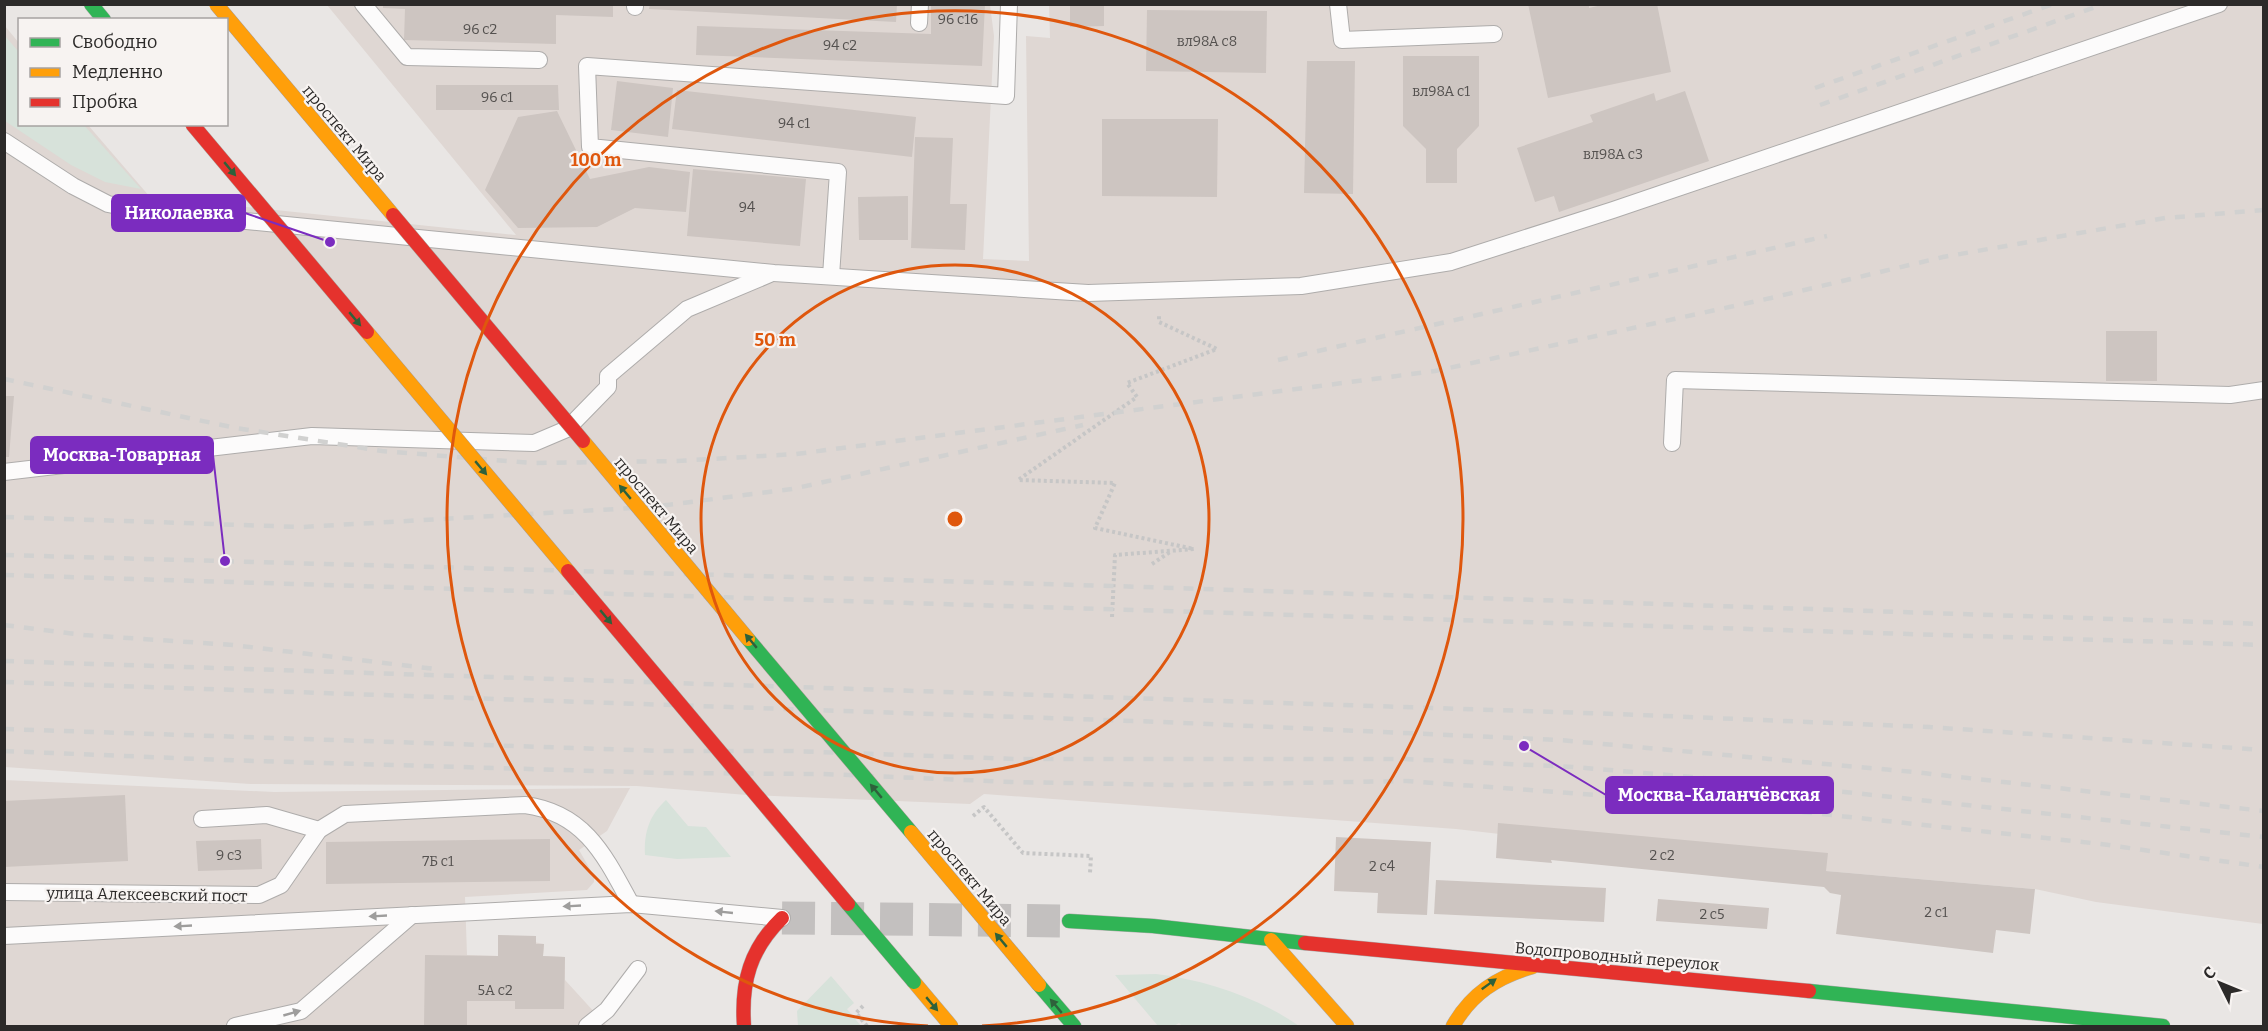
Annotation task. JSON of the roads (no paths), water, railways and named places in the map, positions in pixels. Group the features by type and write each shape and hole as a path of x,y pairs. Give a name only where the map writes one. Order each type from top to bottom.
{"main road":[{"path":"92,4 102,18"},
{"name":"проспект Мира","path":"216,4 228,18"},
{"name":"проспект Мира","path":"228,18 1074,1026"},
{"path":"194,126 951,1026"},
{"path":"744,1026 742,991 747,962 758,942 782,918"},
{"name":"Водопроводный переулок","path":"1069,921 1188,928 1271,940 1541,964 2163,1026"},
{"path":"1271,940 1347,1026"},
{"path":"1453,1026 1465,1006 1479,991 1498,978 1541,964"}],"lane":[{"path":"363,4 407,57 539,60"},
{"path":"919,23 920,4"},
{"path":"831,276 838,172 590,147 587,66 1006,96 1009,4"},
{"path":"1338,4 1342,40 1494,34"},
{"path":"4,141 73,186 108,204 144,211 774,273 1088,293 1301,286 1451,262 1613,210 2219,4"},
{"path":"4,472 312,436 534,443 567,429 608,387 608,376 687,309 774,273"},
{"path":"1672,443 1675,380 2230,395 2264,390"},
{"name":"улица Алексеевский пост","path":"4,892 259,895 281,885 319,830 345,814 525,805 545,808 568,819 588,834 631,904"},
{"path":"202,819 267,815 319,830"},
{"path":"4,936 631,904 782,918"},
{"path":"235,1026 301,1011 412,915"},
{"path":"587,1026 607,1010 638,969"}],"tunnel":[{"path":"782,918 1069,921"}],"railway":[{"path":"1815,88 2053,4"},
{"path":"1820,105 2104,4"},
{"path":"4,379 236,428 382,451 532,463 677,461 796,454 1435,371 1771,298 1943,257 2165,218 2264,210"},
{"path":"1278,360 1827,236"},
{"path":"4,517 302,527 651,507 792,489 1083,425"},
{"path":"4,555 1113,586 2264,624"},
{"path":"4,575 2264,645"},
{"path":"4,625 84,635 233,645 435,669"},
{"path":"4,661 1616,714 1929,727 2264,750"},
{"path":"4,682 1163,722 1559,740 1914,772 2264,811"},
{"path":"4,729 663,751 791,751 1016,759 1405,759 1573,767 1752,782 2264,837"},
{"path":"4,751 223,760 664,773 823,774 1012,782 1178,785 1407,781 1747,806 2101,844 2264,867"}],"place":[{"name":"Николаевка","path":"330,242"},
{"name":"Москва-Товарная","path":"225,561"},
{"name":"Москва-Каланчёвская","path":"1524,746"}]}
